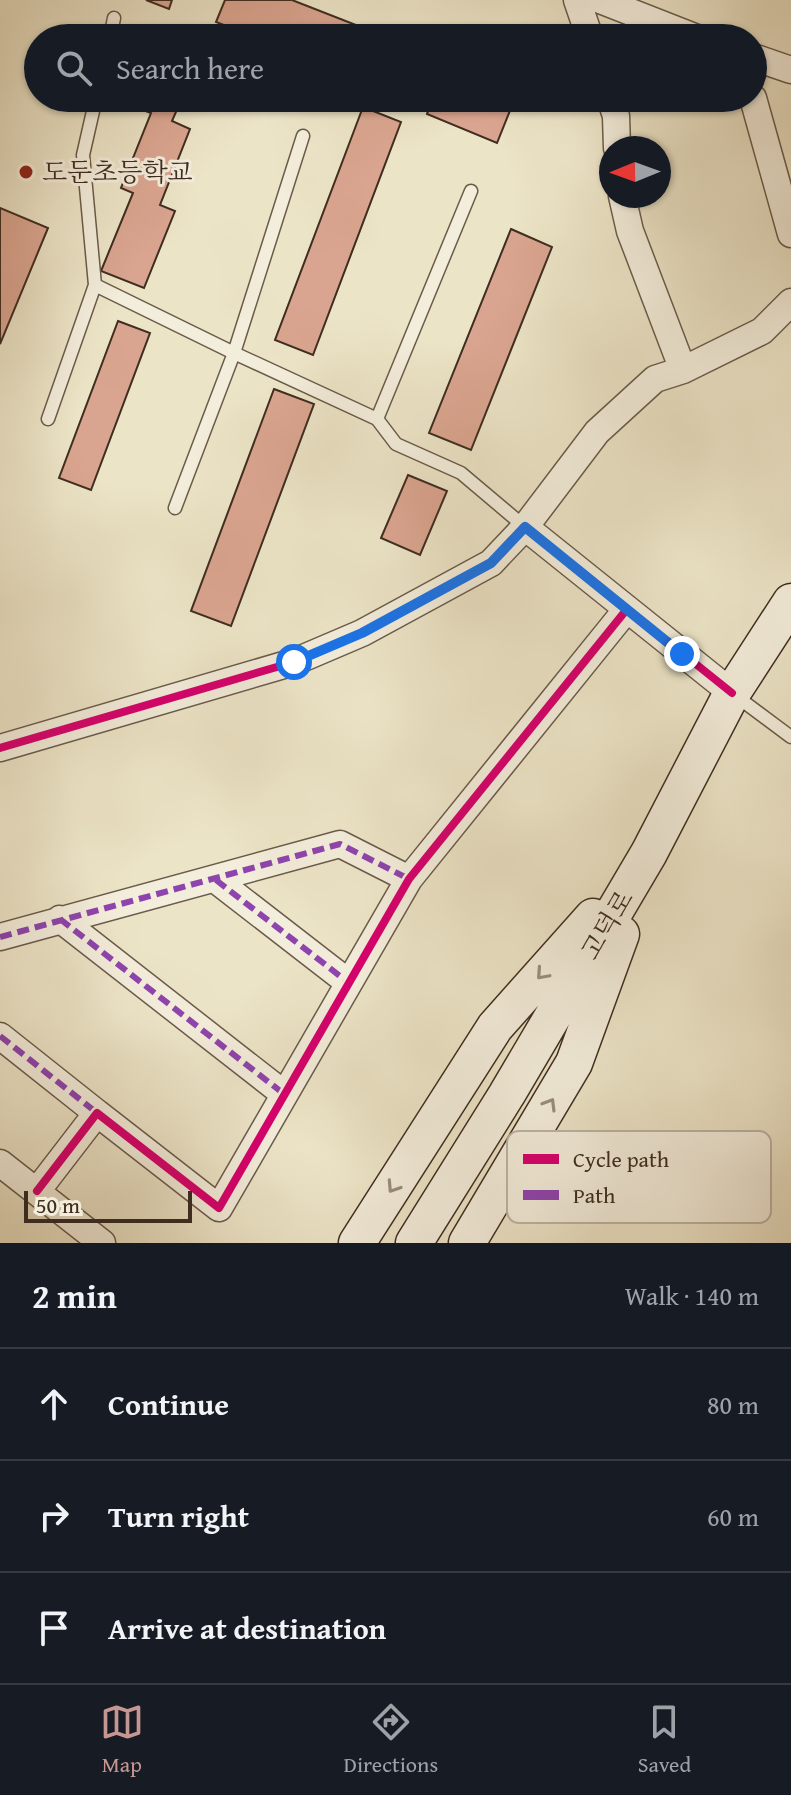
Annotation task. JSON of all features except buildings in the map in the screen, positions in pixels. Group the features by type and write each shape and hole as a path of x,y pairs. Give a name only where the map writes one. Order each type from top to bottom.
{"main road":[{"name":"고덕로","path":"414,1243 507,1094 649,853 732,693 791,602"},
{"path":"357,1243 495,1027 649,853"},
{"path":"534,1131 574,1063 649,853"},
{"path":"467,1243 507,1176"}],"street":[{"path":"577,0 585,24"},
{"path":"600,0 661,24"},
{"path":"767,62 791,70"},
{"path":"615,112 617,136"},
{"path":"757,112 791,234"},
{"path":"625,208 630,231 683,370"},
{"path":"0,748 294,662 362,633 491,563 525,527 597,432 655,379 683,370 762,331 791,302"},
{"path":"525,527 732,693"},
{"path":"0,1036 219,1208 409,879 627,609"},
{"path":"0,937 340,844 409,879"},
{"path":"216,880 349,983"},
{"path":"60,919 284,1094"},
{"path":"37,1191 97,1113"},
{"path":"0,1163 102,1243"}],"lane":[{"path":"113,24 114,18"},
{"path":"48,419 95,285 83,155 93,112"},
{"path":"175,508 234,353 303,136"},
{"path":"377,419 471,191"},
{"path":"95,285 377,419 396,444 461,473 525,527"},
{"path":"732,693 791,737"}],"marked path":[{"path":"0,937 340,844 409,879"},
{"path":"216,880 349,983"},
{"path":"60,919 284,1094"},
{"path":"0,1036 97,1113"}],"cycle path":[{"path":"0,748 294,662 362,633 491,563 525,527 732,693"},
{"path":"37,1191 97,1113 219,1208 409,879 627,609"}],"place":[{"name":"도둔초등학교","path":"26,172"}],"route":[{"path":"294,662 362,633 491,563 525,527 682,654"}]}
